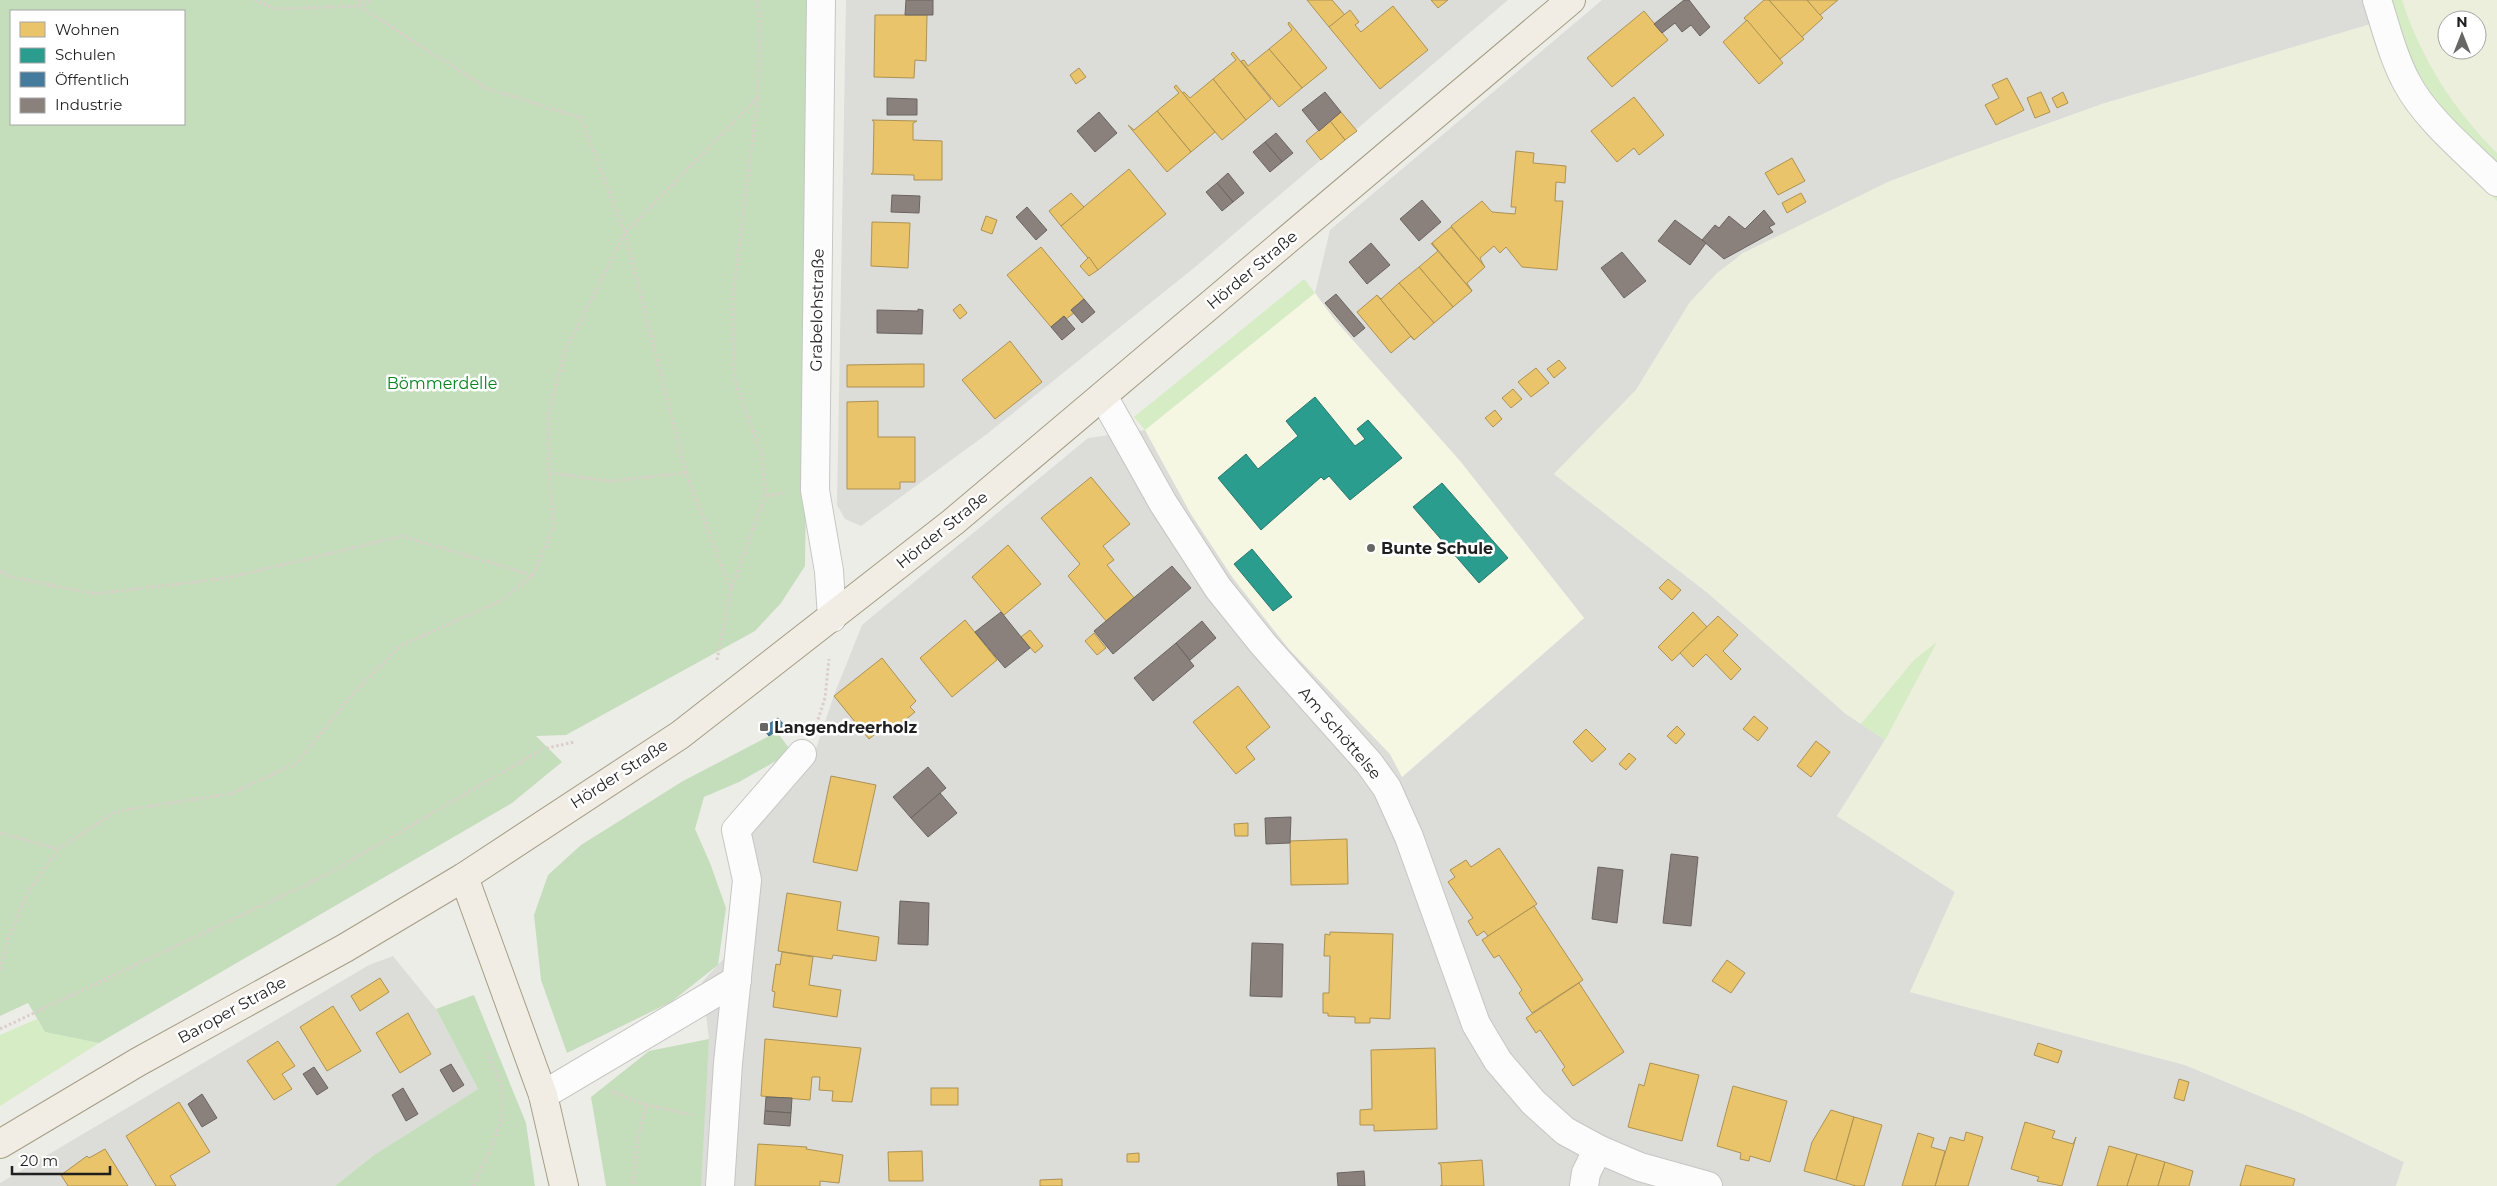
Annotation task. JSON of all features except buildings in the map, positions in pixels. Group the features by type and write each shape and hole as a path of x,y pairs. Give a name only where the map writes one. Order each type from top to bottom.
{"main road":[{"name":"Hörder Straße","path":"464,877 680,735 832,618 953,522 1571,0"},
{"path":"464,877 543,1096 564,1186"},
{"name":"Baroper Straße","path":"0,1144 138,1062 346,948 464,877"}],"street":[{"name":"Grabelohstraße","path":"821,0 815,490 829,571 832,618"},
{"path":"2377,0 2393,51 2407,84 2437,122 2497,182"},
{"name":"Am Schöttelse","path":"1103,396 1163,503 1218,588 1263,644 1369,763 1387,788 1409,837 1476,1024 1498,1062 1533,1102 1565,1131 1598,1150 1640,1167 1708,1186"},
{"path":"720,1186 724,1122 747,880 736,830 802,754"},
{"path":"543,1096 737,980"},
{"path":"1584,1186 1586,1173 1598,1150"}],"path":[{"path":"255,0 276,9 359,6 372,0"},
{"path":"359,0 359,6"},
{"path":"717,660 731,590 765,496 762,455 735,381 732,302 758,97 760,19 757,0"},
{"path":"359,6 486,88 580,118 625,233 686,473 731,590"},
{"path":"0,969 9,937 28,892 58,849 117,811 230,794 297,763 349,698 400,646 504,599 533,575 554,526 549,473 548,415 566,349 625,233 758,97"},
{"path":"549,473 610,481 686,473"},
{"path":"765,496 815,490"},
{"path":"0,571 11,577 95,594 227,578 402,536 533,575"},
{"path":"802,754 813,734 825,698 832,618"},
{"path":"0,1029 322,877 543,749 574,742"},
{"path":"0,833 58,849"},
{"path":"473,1186 501,1124 504,1107 501,1085 486,1050"},
{"path":"577,1076 646,1105 724,1122"},
{"path":"633,1186 637,1142 646,1105"}],"shaded area":[{"path":"846,0 1508,0 1194,268 987,434 861,526 845,519 837,505"},
{"path":"1602,0 2365,0 2371,24 2102,104 1949,159 1888,182 1741,254 1690,302 1636,390 1554,474 1709,594 1846,714 1885,740 1837,816 1955,892 1910,992 2185,1065 2303,1114 2404,1162 2396,1186 698,1186 709,1039 702,982 729,953 740,809 811,764 834,695 862,625 1088,438 1145,430 1191,514 1233,578 1289,649 1390,754 1402,777 1584,618 1460,461 1334,319 1315,293 1330,230"},
{"path":"2402,0 2497,0 2497,153 2453,103 2429,66 2410,26"},
{"path":"2371,24 2430,132 2497,201 2497,1186 2396,1186 2404,1162 2303,1114 2185,1065 1910,992 1955,892 1837,816 1885,740 1936,643 1914,660 1861,724 1846,714 1709,594 1554,474 1636,390 1690,302 1717,273 1742,254 1888,182 1949,159 2102,104"},
{"name":"Bunte Schule","path":"1315,293 1334,319 1460,461 1584,618 1402,777 1390,754 1289,649 1233,578 1191,514 1145,430"},
{"path":"393,956 436,1009 478,1089 374,1155 335,1186 0,1186 0,1183 369,965"}],"green space":[{"name":"Bömmerdelle","path":"0,0 813,0 805,566 781,603 755,631 566,735 536,736 562,762 512,803 99,1043 45,1032 28,1003 0,1016"},
{"path":"2384,0 2402,0 2419,43 2440,82 2466,119 2497,153 2497,201 2430,132"},
{"path":"1304,279 1315,293 1145,430 1134,417"},
{"path":"1937,642 1885,740 1861,724 1914,660"},
{"path":"777,732 792,752 739,782 704,797 695,829 710,863 726,908 718,965 671,1002 567,1053 541,980 534,915 548,875 581,845 683,781"},
{"path":"474,995 526,1123 535,1186 335,1186 374,1155 478,1089 436,1009"},
{"path":"37,1019 45,1032 99,1043 0,1106 0,1035"},
{"path":"709,1039 701,1186 606,1186 591,1097 649,1051"}],"place":[{"name":"Bunte Schule","path":"1371,548"},
{"name":"Langendreerholz","path":"764,727"}]}
